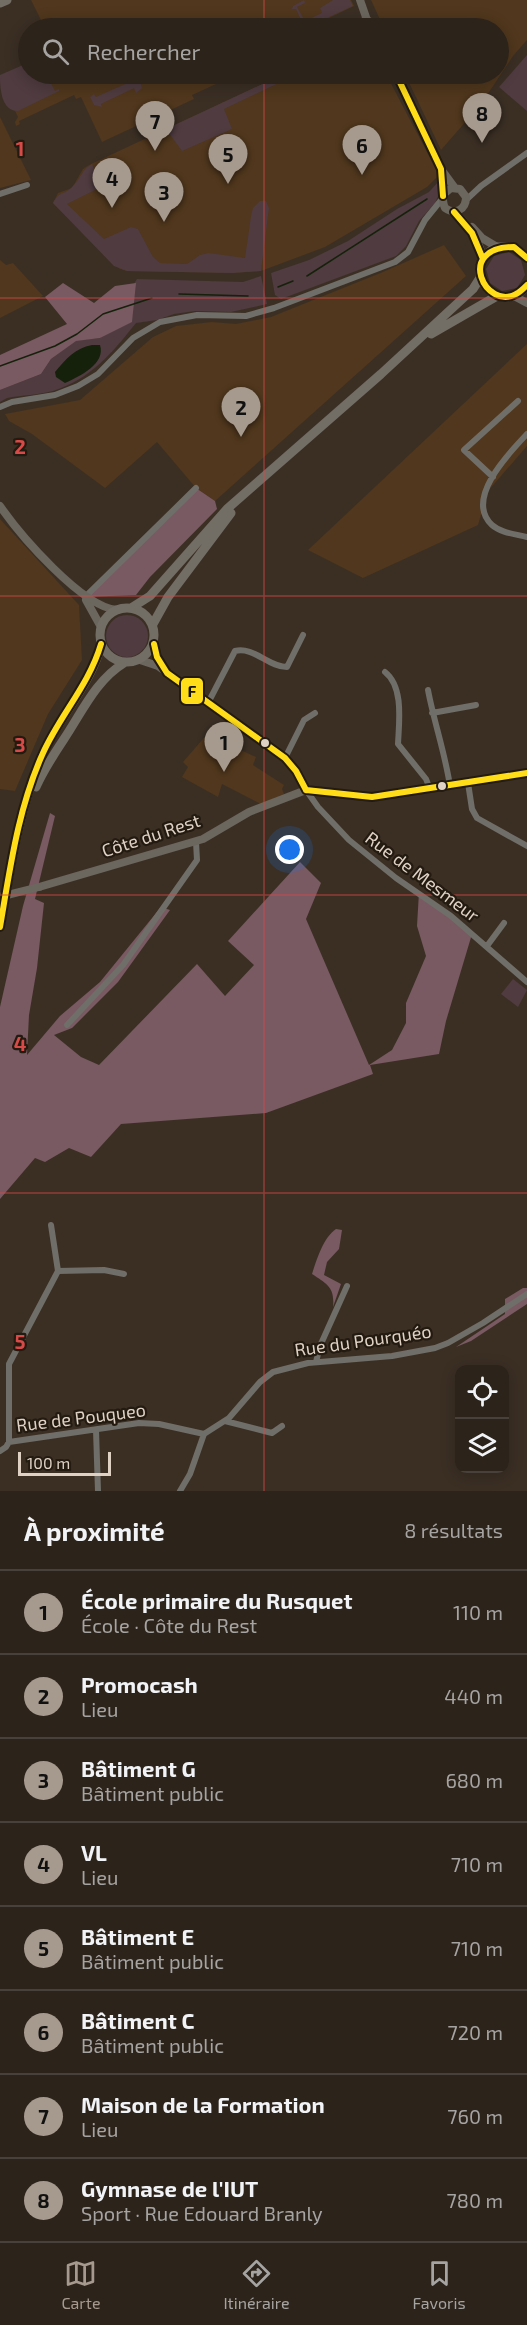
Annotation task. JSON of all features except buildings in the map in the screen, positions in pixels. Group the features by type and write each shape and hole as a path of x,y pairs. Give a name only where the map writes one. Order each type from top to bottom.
{"main road":[{"path":"0,3 7,0"},
{"path":"497,296 486,289 480,278 480,265 483,259 497,247 514,247 527,241"},
{"path":"514,247 527,258"},
{"path":"0,927 11,863 30,788 44,752 92,669 101,644 101,627 107,617 117,610 131,608 150,596 213,524 414,344 473,289 480,278"},
{"path":"414,344 497,296 514,296 527,285"},
{"path":"153,624 158,611 178,582 243,496"},
{"path":"24,810 43,771 105,677 124,663 140,660 150,652 154,644 153,624 144,613 131,608"},
{"path":"101,644 110,657 124,663"}],"street":[{"path":"360,0 366,18"},
{"path":"401,84 441,169 458,189 466,203 470,223 482,238 497,247"},
{"path":"429,215 460,210 481,186 527,153"},
{"path":"441,169 443,205 470,230 480,247 483,259"},
{"path":"0,194 27,185"},
{"path":"0,407 12,402 55,395 78,386 98,374 133,338 160,322 197,315 246,316 274,308 396,262 408,252 429,215 444,196 458,189 481,186"},
{"path":"514,296 527,303"},
{"path":"493,477 464,450 518,401"},
{"path":"527,434 493,477 483,498 483,510 492,526 505,532 527,537"},
{"path":"85,597 196,488"},
{"path":"0,506 24,536 85,597 103,607 117,610"},
{"path":"85,597 101,627"},
{"path":"208,703 236,651 244,650 286,667 303,635"},
{"path":"154,644 157,657 167,673"},
{"path":"140,660 167,673 285,758 296,771 306,790 372,797 527,773"},
{"path":"385,672 393,678 399,708 398,744 426,779 430,789"},
{"path":"428,690 432,713 444,748 450,786"},
{"path":"432,713 476,705"},
{"path":"285,758 304,720 315,713"},
{"path":"468,783 472,809 477,818 527,846"},
{"name":"Côte du Rest","path":"0,897 196,842 249,812 306,790"},
{"name":"Rue de Mesmeur","path":"306,790 318,807 349,840 396,878 451,916 527,982"},
{"path":"67,1025 123,966 197,860 196,842"},
{"path":"487,946 504,923"},
{"path":"9,1442 9,1364 58,1271 51,1225"},
{"path":"58,1271 104,1270 124,1274"},
{"path":"316,1362 320,1346 347,1286"},
{"name":"Rue du Pourquéo","path":"204,1434 225,1421 267,1375 290,1367 316,1362 392,1356 435,1348 483,1323 527,1294"},
{"path":"225,1421 272,1433 282,1426"},
{"name":"Rue de Pouqueo","path":"0,1451 9,1442 149,1423 204,1434"},
{"path":"96,1430 98,1491"},
{"path":"180,1491 190,1474 204,1434"}],"shaded area":[{"path":"31,0 351,0 354,6 329,18 40,18"},
{"path":"304,0 305,3 297,7 303,18 300,18 296,9 292,9"},
{"path":"333,0 350,0 353,6 327,18 311,18 322,13 320,8"},
{"path":"371,0 527,0 527,40 509,62 509,18 379,18"},
{"path":"527,55 527,111 499,87 502,84 509,84 509,76"},
{"path":"18,67 18,84 51,84 55,91 59,89 59,91 18,111 12,110 3,98 0,75"},
{"path":"18,76 18,84 216,84 192,95 194,99 102,142 81,97 76,99 74,95 19,121 20,124 16,126 15,122 18,117 0,81"},
{"path":"125,84 141,84 142,88 136,93 134,88 101,104 102,107 94,105 90,97 94,94 96,97"},
{"path":"263,84 391,84 439,175 427,187 325,247 261,271 232,273 127,271 120,269 53,203 58,193 72,188 83,169"},
{"path":"263,84 276,84 224,109 232,129 182,151 166,129"},
{"path":"410,84 494,84 481,104 441,150"},
{"path":"0,117 31,180 0,188"},
{"path":"92,164 105,185 67,204 104,239 131,227 138,229 153,257 160,263 187,264 200,255 209,253 245,258 253,208 260,201 266,201 269,208 261,271 232,273 127,271 114,266 53,203 60,194 72,187"},
{"path":"439,181 440,192 435,203 419,221 406,246 396,256 281,299 275,295 271,273 309,260 348,241 397,209 429,192"},
{"path":"444,245 466,276 215,501 196,488 157,442 105,488 32,434 9,421 5,414 80,400 153,337 176,326 212,322 236,324 271,317"},
{"path":"509,252 521,260 525,275 517,288 502,291 490,283 486,269 494,256"},
{"path":"0,260 6,265 13,263 43,296 0,318"},
{"path":"261,276 267,304 231,312 195,311 174,314 157,320 136,323 100,364 79,380 53,391 7,398 0,402 0,390 41,374 51,359 76,340 100,338 137,279 243,282"},
{"path":"63,283 94,303 115,286 136,283 132,322 100,338 76,341 51,359 41,374 0,390 0,355 67,324 45,297"},
{"path":"527,344 527,446 488,491 478,525 363,578 308,550"},
{"path":"92,345 100,345 101,352 96,364 65,383 56,377 55,372 71,355"},
{"path":"196,488 215,501 217,509 150,577 136,595 85,597"},
{"path":"0,519 79,605 82,660 48,714 15,791 0,789"},
{"path":"127,615 135,616 142,621 147,628 147,644 142,651 135,656 127,657 119,656 112,651 107,644 106,636 107,628 112,621 119,616"},
{"path":"209,732 225,743 256,757 253,765 284,785 282,789 284,794 261,804 222,784 218,797 182,777 188,767 183,762"},
{"path":"50,813 55,816 35,899 44,903 29,1015 27,1055 60,1016 100,982 161,907 170,910 118,982 72,1028 54,1035 81,1057 99,1065 197,964 225,996 254,965 228,941 300,862 321,883 306,919 369,1065 392,1050 406,1023 406,1003 426,956 417,926 419,892 472,934 446,1021 439,1054 370,1065 373,1074 266,1113 121,1124 91,1157 69,1148 45,1162 35,1158 0,1199 0,1007 23,906"},
{"path":"513,979 527,990 518,1007 501,994"},
{"path":"336,1229 342,1230 339,1249 327,1262 324,1275 341,1284 333,1307 331,1290 312,1274 324,1243"},
{"path":"527,1288 527,1304 471,1341 456,1347 505,1314 505,1299"}],"waterway":[{"path":"307,276 427,199"},
{"path":"278,287 293,281"},
{"path":"179,294 248,296"},
{"path":"0,366 55,346 77,334 103,314 152,298"}],"transit line":[{"name":"F","path":"401,84 441,169 443,196"},
{"name":"F","path":"454,212 472,233 483,259"},
{"name":"F","path":"527,258 514,247 496,250 485,257 480,266 481,277 486,287 495,294 505,297 516,294 527,285"},
{"name":"F","path":"0,927 16,839 34,774 50,739 89,673 101,644"},
{"name":"F","path":"154,644 157,657 167,673 285,758 296,771 306,790"},
{"name":"F","path":"306,790 372,797 527,773"}],"place":[{"name":"Gymnase de l'IUT","path":"482,143"},
{"name":"Maison de la Formation","path":"155,151"},
{"name":"Bâtiment C","path":"362,175"},
{"name":"Bâtiment E","path":"228,184"},
{"name":"VL","path":"112,208"},
{"name":"Bâtiment G","path":"164,222"},
{"name":"Promocash","path":"241,437"},
{"name":"École primaire du Rusquet","path":"224,772"}]}
